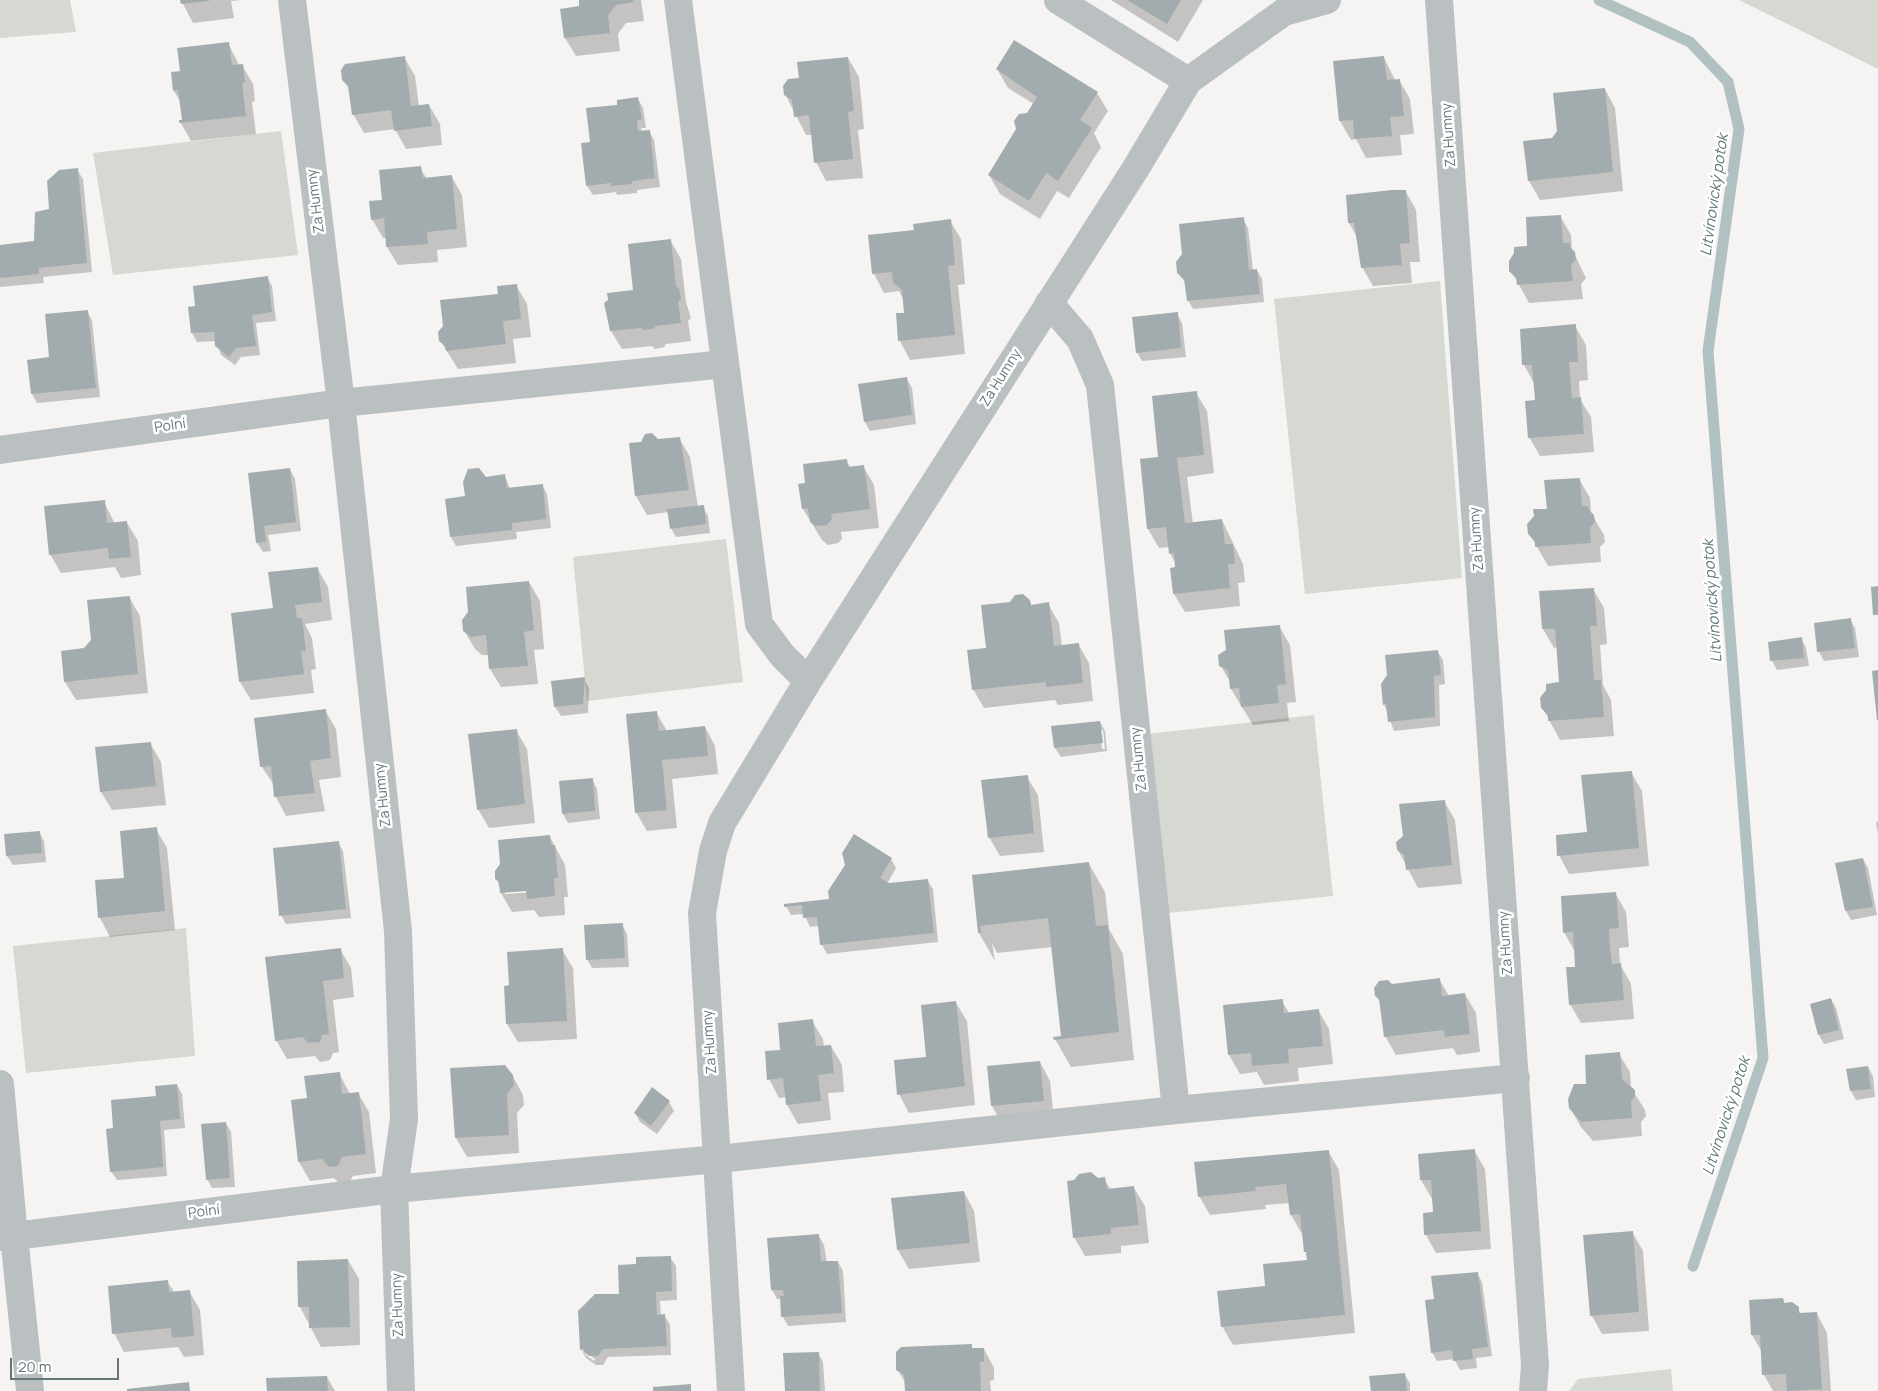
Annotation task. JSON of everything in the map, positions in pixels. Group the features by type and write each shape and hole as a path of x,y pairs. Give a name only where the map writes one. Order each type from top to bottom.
{"street":[{"name":"Za Humny","path":"292,0 341,403 398,931 404,1119 394,1189 401,1391"},
{"path":"678,0 759,624 782,655 808,681"},
{"path":"1058,0 1188,81"},
{"name":"Za Humny","path":"731,1391 702,913 706,880 722,823 808,681 1136,168 1188,81 1284,12 1327,0"},
{"name":"Za Humny","path":"1439,0 1516,1078 1535,1365 1533,1391"},
{"name":"Za Humny","path":"1049,302 1080,339 1100,385 1176,1110"},
{"path":"341,403 725,364"},
{"name":"Polní","path":"0,450 341,403"},
{"path":"394,1189 718,1159 1176,1110 1516,1078"},
{"path":"0,1084 7,1236 30,1391"},
{"name":"Polní","path":"7,1236 394,1189"}],"shaded area":[{"path":"0,0 70,0 76,32 0,38"},
{"path":"1739,0 1878,0 1878,69"},
{"path":"281,131 298,255 113,275 93,153"},
{"path":"1440,281 1462,578 1305,594 1274,299"},
{"path":"726,539 743,682 587,701 573,557"},
{"path":"1314,715 1333,896 1168,913 1148,734"},
{"path":"186,928 195,1056 26,1073 13,946"},
{"path":"1671,1369 1673,1391 1569,1391 1578,1379"}],"building":[{"path":"180,0 209,0 209,1 181,4"},
{"path":"579,0 633,0 634,2 616,5 608,15 610,33 564,38 560,9 579,6"},
{"path":"1127,0 1181,0 1167,24"},
{"path":"1014,40 1098,92 1080,120 1092,128 1058,181 1046,173 1029,201 988,175 1016,129 1014,121 1019,114 1027,113 1037,97 996,69"},
{"path":"229,42 232,65 243,64 245,83 242,83 246,116 179,123 179,120 182,120 178,90 173,91 171,72 180,71 177,48"},
{"path":"405,56 411,106 429,104 432,126 394,131 391,110 352,115 348,86 342,80 341,70 345,64"},
{"path":"1384,56 1387,80 1400,79 1404,116 1390,117 1392,136 1354,139 1353,120 1339,121 1333,61"},
{"path":"848,57 854,111 848,112 853,159 814,163 809,115 794,117 792,100 784,95 783,86 788,79 799,78 797,62"},
{"path":"1605,88 1613,172 1528,181 1523,141 1552,138 1557,131 1553,93"},
{"path":"638,97 642,119 637,120 638,131 650,130 655,178 632,181 632,184 611,186 611,183 586,186 581,143 590,142 586,108 617,105 617,100"},
{"path":"421,166 423,178 452,175 457,229 427,232 428,244 386,247 384,218 371,220 369,201 382,200 379,170"},
{"path":"78,168 87,263 39,268 39,274 0,278 0,245 34,241 35,212 49,209 47,181 59,170"},
{"path":"1406,190 1410,243 1400,244 1402,265 1361,268 1354,223 1348,223 1346,195"},
{"path":"1561,215 1563,243 1570,243 1570,247 1575,252 1576,259 1571,265 1573,281 1517,285 1516,278 1509,271 1509,261 1514,253 1514,247 1527,246 1526,217"},
{"path":"1244,217 1249,270 1257,269 1260,294 1187,301 1184,279 1177,273 1176,262 1182,254 1179,224"},
{"path":"951,219 955,265 948,266 955,335 898,341 896,313 904,313 902,290 893,283 892,272 872,274 868,235 914,230 913,224"},
{"path":"671,239 676,286 679,288 681,299 678,302 681,323 656,326 653,329 643,330 641,328 610,331 604,303 608,300 607,293 633,290 628,244"},
{"path":"268,276 272,312 252,315 256,346 236,348 229,357 215,346 214,332 191,333 188,307 195,306 193,286"},
{"path":"517,284 521,319 503,321 506,344 446,351 445,346 439,341 438,332 443,326 440,300 498,294 497,286"},
{"path":"88,310 96,388 31,394 27,360 49,357 45,314"},
{"path":"1178,312 1181,348 1136,353 1132,317"},
{"path":"1576,324 1578,362 1569,362 1572,398 1581,397 1584,434 1528,438 1525,401 1535,400 1532,365 1522,365 1520,329"},
{"path":"907,377 912,415 864,422 858,384"},
{"path":"1197,391 1204,455 1177,458 1185,523 1222,519 1225,544 1233,544 1235,564 1228,564 1230,588 1173,594 1170,568 1175,567 1174,553 1169,554 1166,527 1147,529 1140,459 1158,457 1152,396"},
{"path":"652,433 658,439 680,437 689,490 635,496 629,443 641,442 645,434"},
{"path":"847,459 848,467 864,465 870,509 831,514 832,519 827,525 816,526 810,522 808,508 802,509 798,484 805,483 803,464"},
{"path":"290,468 296,522 264,526 266,542 256,543 248,473"},
{"path":"479,468 486,477 505,474 507,488 543,484 546,519 512,523 512,530 450,537 445,499 465,496 463,482 468,469"},
{"path":"1580,478 1582,506 1588,506 1594,515 1595,522 1590,528 1591,543 1535,547 1535,541 1528,534 1527,524 1534,516 1533,509 1547,509 1544,480"},
{"path":"105,500 107,523 127,521 131,557 109,559 108,548 49,555 44,506"},
{"path":"704,505 706,524 670,529 667,509"},
{"path":"318,567 322,602 295,605 297,618 302,618 306,651 301,651 304,674 239,682 231,613 273,608 268,572"},
{"path":"529,581 534,630 524,632 528,666 489,669 486,635 471,637 463,631 462,620 468,612 466,587"},
{"path":"1878,586 1878,615 1873,615 1871,587"},
{"path":"1594,588 1597,626 1590,626 1594,680 1601,680 1604,717 1548,721 1548,715 1541,708 1540,698 1546,690 1546,684 1559,682 1555,629 1542,629 1539,591"},
{"path":"1023,594 1030,600 1031,605 1049,602 1054,646 1079,643 1083,683 1046,687 1046,682 972,690 967,650 986,648 981,605 1010,602 1015,595"},
{"path":"130,596 138,674 64,682 61,651 84,648 91,640 87,600"},
{"path":"1851,618 1855,648 1817,652 1814,623"},
{"path":"1280,625 1286,684 1277,685 1279,703 1241,707 1239,688 1230,689 1228,670 1219,666 1218,655 1226,650 1224,630"},
{"path":"1802,637 1804,658 1770,661 1768,642"},
{"path":"1438,650 1441,675 1434,676 1435,717 1388,722 1386,704 1383,705 1381,684 1387,675 1385,655"},
{"path":"1878,670 1878,720 1877,720 1872,671"},
{"path":"585,677 583,704 554,707 551,681"},
{"path":"326,709 331,758 310,761 315,793 274,797 271,766 260,767 254,718"},
{"path":"657,711 659,731 705,726 708,756 662,760 667,810 635,813 626,714"},
{"path":"1100,721 1103,743 1054,748 1051,726"},
{"path":"517,729 525,804 477,810 468,734"},
{"path":"151,742 156,786 100,792 95,747"},
{"path":"1632,771 1639,848 1557,856 1556,835 1587,832 1581,775"},
{"path":"1028,775 1034,833 988,838 981,780"},
{"path":"593,778 595,811 562,814 559,781"},
{"path":"1445,800 1452,865 1406,870 1404,855 1397,850 1396,842 1403,836 1399,804"},
{"path":"157,827 165,911 98,918 95,880 124,878 120,831"},
{"path":"40,831 42,853 6,856 4,834"},
{"path":"854,834 892,858 880,878 889,883 928,879 934,933 820,945 817,917 803,918 802,905 784,907 784,904 829,899 828,891 845,865 842,853"},
{"path":"550,835 551,845 555,845 558,878 554,878 555,896 527,899 526,891 500,893 499,882 495,879 495,871 500,864 498,840"},
{"path":"339,841 346,909 279,916 273,848"},
{"path":"1863,858 1873,907 1845,911 1835,863"},
{"path":"1089,862 1096,926 1108,925 1119,1032 1054,1040 1053,1037 1061,1036 1048,918 980,926 981,933 978,933 972,875"},
{"path":"1616,892 1619,928 1609,929 1610,947 1612,964 1621,963 1624,1000 1569,1005 1566,967 1575,967 1573,932 1563,933 1561,896"},
{"path":"623,923 625,958 586,960 584,925"},
{"path":"341,948 344,978 323,981 329,1034 322,1035 320,1042 308,1043 303,1037 275,1041 265,957"},
{"path":"563,948 567,1021 506,1024 504,986 509,985 507,952"},
{"path":"1440,978 1442,996 1465,993 1470,1034 1445,1037 1444,1030 1384,1037 1379,999 1375,996 1374,988 1379,981 1388,980 1392,984"},
{"path":"1831,998 1839,1030 1818,1035 1810,1004"},
{"path":"1283,999 1284,1013 1319,1009 1323,1046 1288,1049 1289,1063 1252,1066 1251,1053 1228,1055 1223,1005"},
{"path":"956,1001 965,1086 897,1095 894,1060 926,1057 921,1005"},
{"path":"813,1019 816,1046 831,1045 834,1073 818,1075 821,1101 786,1105 783,1078 767,1080 765,1051 780,1050 778,1023"},
{"path":"1620,1052 1622,1079 1635,1090 1635,1096 1631,1102 1632,1118 1581,1122 1569,1108 1568,1099 1574,1084 1586,1084 1585,1055"},
{"path":"1040,1061 1044,1101 991,1106 987,1066"},
{"path":"505,1065 513,1075 514,1085 507,1094 509,1135 455,1138 450,1068"},
{"path":"1868,1066 1871,1089 1850,1091 1846,1069"},
{"path":"340,1072 342,1094 359,1092 366,1154 342,1157 338,1166 329,1167 322,1159 298,1162 291,1100 307,1098 304,1076"},
{"path":"177,1084 180,1119 160,1121 163,1167 110,1172 106,1129 113,1128 111,1100 156,1096 155,1086"},
{"path":"652,1087 670,1101 651,1126 634,1113"},
{"path":"226,1122 230,1178 206,1180 201,1124"},
{"path":"1475,1149 1481,1231 1424,1235 1423,1213 1433,1212 1431,1180 1420,1180 1418,1154"},
{"path":"1329,1150 1345,1315 1221,1327 1217,1291 1265,1286 1263,1264 1307,1260 1306,1252 1304,1252 1300,1214 1290,1215 1286,1184 1255,1187 1256,1191 1198,1197 1194,1162"},
{"path":"1091,1172 1098,1178 1105,1177 1107,1189 1134,1186 1139,1225 1111,1228 1111,1234 1073,1238 1067,1181 1074,1180 1079,1174"},
{"path":"964,1191 970,1243 897,1250 891,1198"},
{"path":"1633,1231 1639,1312 1590,1316 1583,1235"},
{"path":"819,1234 821,1261 838,1261 842,1313 781,1317 780,1296 784,1296 783,1290 771,1290 767,1238"},
{"path":"671,1256 672,1291 656,1292 657,1315 665,1314 667,1346 603,1349 598,1356 589,1356 584,1352 584,1349 580,1350 578,1311 595,1294 619,1294 618,1265 636,1264 636,1257"},
{"path":"348,1259 350,1327 309,1328 309,1307 298,1307 297,1261"},
{"path":"1478,1272 1488,1347 1472,1349 1473,1359 1453,1361 1452,1350 1431,1353 1425,1300 1434,1299 1431,1276"},
{"path":"168,1280 169,1292 190,1290 194,1336 172,1338 171,1328 112,1334 108,1286"},
{"path":"1783,1298 1784,1303 1792,1302 1799,1307 1799,1313 1817,1312 1822,1389 1787,1391 1786,1374 1762,1375 1760,1335 1751,1335 1749,1300"},
{"path":"972,1344 972,1348 984,1348 984,1362 980,1362 981,1391 905,1391 904,1375 896,1370 896,1352 901,1347"},
{"path":"819,1352 820,1391 785,1391 783,1353"},
{"path":"1405,1373 1407,1391 1371,1391 1369,1376"},
{"path":"327,1376 328,1391 267,1391 266,1378"},
{"path":"189,1382 190,1391 127,1391 127,1389"},
{"path":"691,1384 691,1391 653,1391 653,1387"}],"waterway":[{"name":"Litvínovický potok","path":"1599,0 1690,42 1728,82 1739,129 1708,351 1763,1058 1693,1266"}]}
